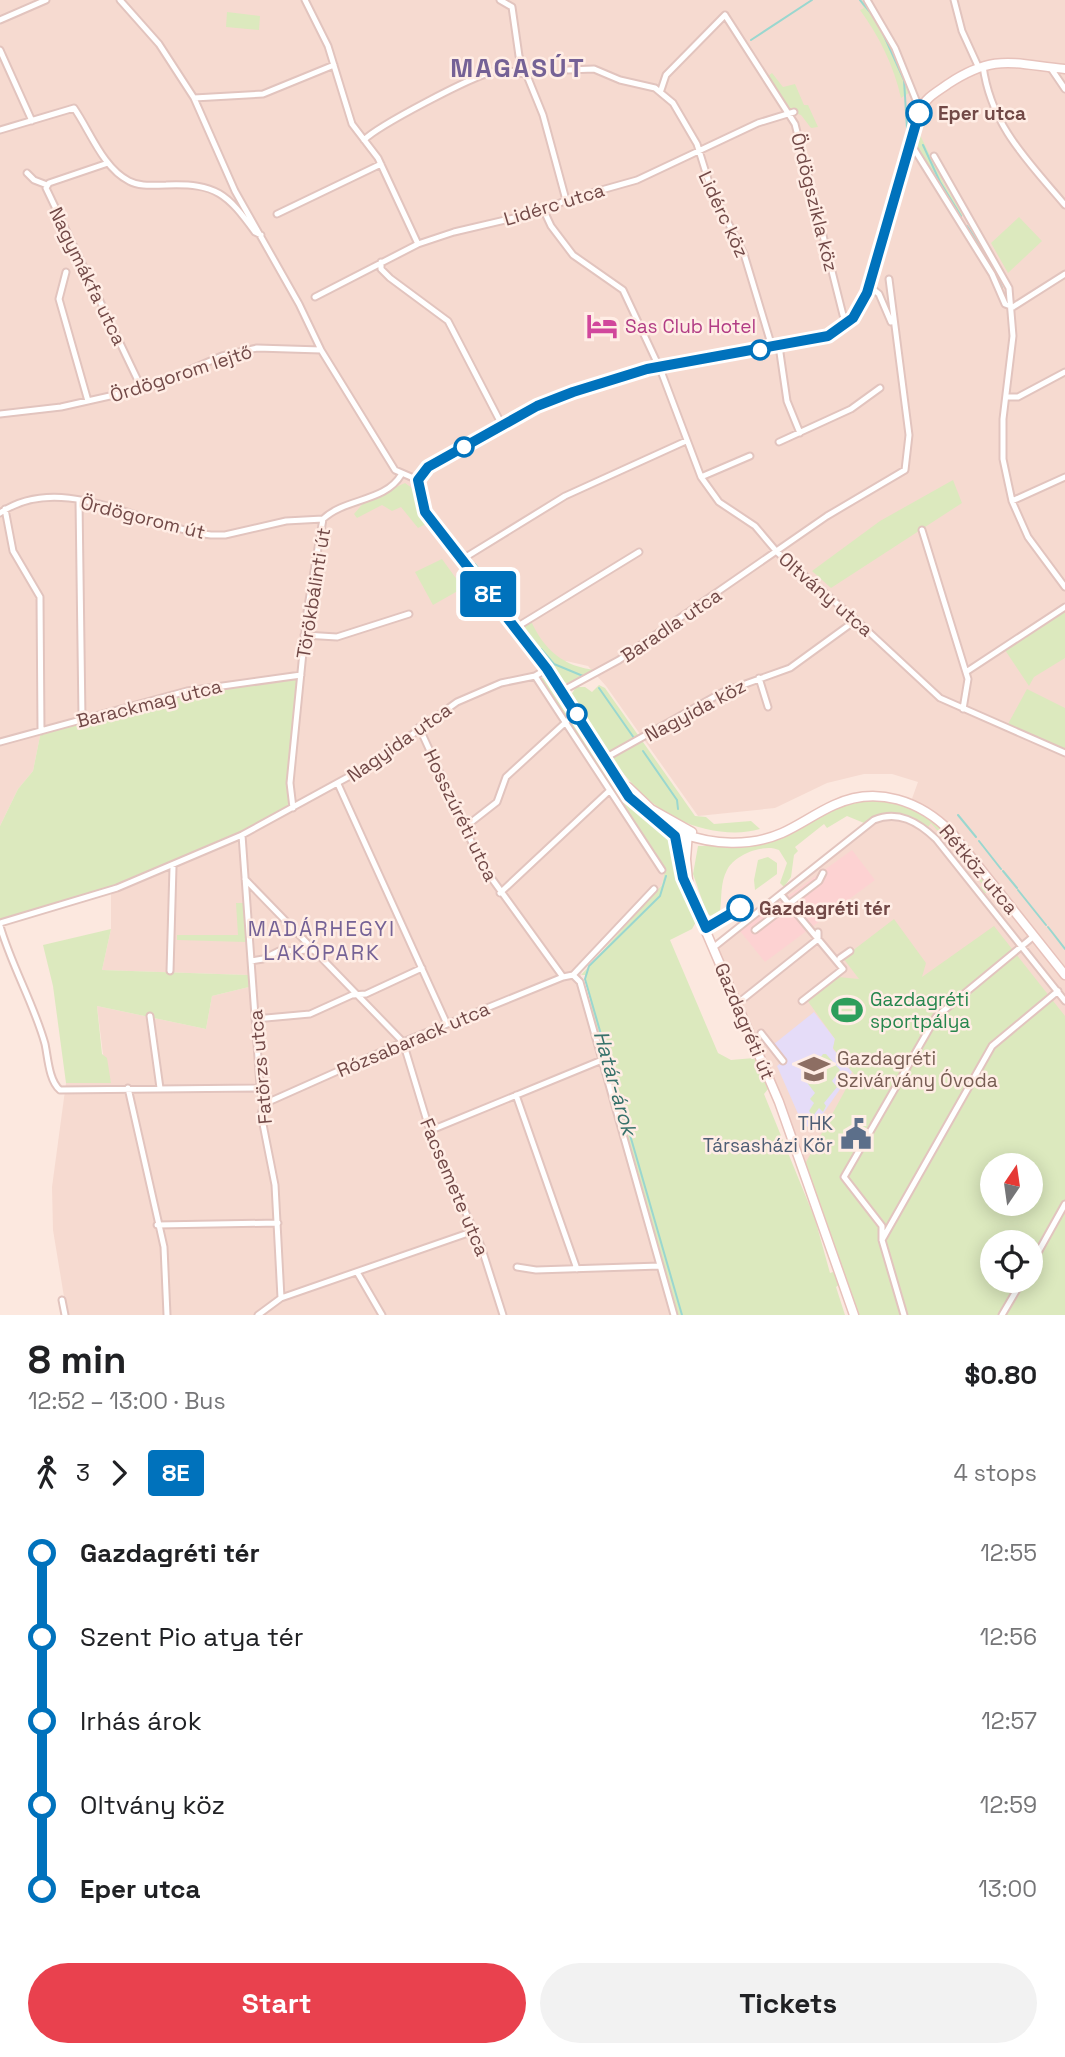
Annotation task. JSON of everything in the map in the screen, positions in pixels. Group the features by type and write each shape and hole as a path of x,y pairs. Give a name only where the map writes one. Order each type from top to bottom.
{"street":[{"path":"0,20 46,0"},
{"path":"120,0 159,44 194,98 235,191 261,234 321,350 395,470 401,475 418,480"},
{"path":"305,0 334,65 352,124 381,164 418,244"},
{"path":"500,0 512,7 524,74 543,115 566,200"},
{"path":"867,0 882,23 916,100 922,106"},
{"path":"954,0 998,120 1065,205"},
{"name":"Ördögszikla köz","path":"661,90 666,75 725,15 791,112 799,132 843,316 849,323"},
{"path":"0,50 32,121"},
{"path":"194,98 263,94 334,65"},
{"path":"687,834 679,844 671,832 629,797 547,669 425,512 418,480 428,467 555,398 659,367 820,339 849,323 861,307 869,286 922,106 930,96 980,65 1065,69"},
{"path":"1050,67 1065,89"},
{"path":"568,70 594,69 629,83 661,90"},
{"path":"365,140 382,125 469,80 495,71 524,74"},
{"name":"Lidérc köz","path":"661,90 681,114 697,144 710,189 744,254 775,347 787,401 800,433"},
{"path":"0,130 74,108 108,163 125,179 137,184 194,186 223,194 261,234"},
{"name":"Lidérc utca","path":"315,297 418,244 454,232 544,211 566,200 637,180 697,150 791,112"},
{"path":"911,144 992,274 1005,304 1013,307"},
{"path":"934,156 1003,273 1013,307 1002,441 1012,501 1028,537 1065,587"},
{"name":"Nagymákfa utca","path":"108,163 47,185 47,191 142,389"},
{"path":"277,214 381,164"},
{"path":"27,173 34,180 47,185"},
{"name":"Oltvány utca","path":"544,211 551,226 573,255 623,290 659,367 701,477 719,502 755,526 777,552 856,620 930,690 963,709 1065,753"},
{"path":"959,223 969,218"},
{"path":"381,262 385,274 448,321 502,425"},
{"path":"66,272 59,299 88,401"},
{"path":"1013,307 1065,274"},
{"path":"889,279 893,325"},
{"path":"869,286 879,294 893,325"},
{"name":"Baradla utca","path":"562,691 619,660 827,516 905,470 908,435 893,325"},
{"name":"Ördögorom lejtő","path":"0,414 88,401 142,389 222,356 248,350 279,347 321,350"},
{"path":"1006,397 1018,397 1065,372"},
{"path":"779,442 851,409 880,388"},
{"path":"461,560 565,496 686,441"},
{"path":"701,477 750,456"},
{"name":"Törökbálinti út","path":"293,808 290,783 304,635 323,519 335,510 392,486 401,475"},
{"path":"1012,501 1065,477"},
{"name":"Ördögorom út","path":"3,511 35,496 79,501 211,535 225,535 286,521 323,519"},
{"path":"79,501 82,718"},
{"path":"3,511 13,551 40,597 41,731"},
{"path":"922,530 969,688 963,709"},
{"path":"515,628 639,552"},
{"path":"965,672 1065,607"},
{"path":"304,635 337,637 409,614"},
{"name":"Nagyida köz","path":"605,758 694,707 759,678 790,668 856,620"},
{"name":"Nagyida utca","path":"293,808 370,765 419,727 470,695 506,682 535,676 547,669"},
{"name":"Barackmag utca","path":"0,742 187,691 301,675"},
{"path":"535,676 567,721 662,870"},
{"path":"759,678 768,707"},
{"path":"465,827 497,802 506,777 567,721"},
{"name":"Hosszúréti utca","path":"419,727 482,865 563,977"},
{"path":"617,776 645,804 687,834"},
{"path":"338,784 447,1024"},
{"path":"500,893 610,791"},
{"name":"Rétköz utca","path":"687,834 705,840 741,843 782,833 836,804 859,797 887,797 913,804 934,816 953,833 1065,975"},
{"path":"260,1088 60,1090 53,1082 41,1032 14,969 0,925 117,888 173,867 293,808"},
{"name":"Rétköz utca","path":"714,947 874,820 888,816 905,818 936,839 1065,1001"},
{"path":"651,817 687,834"},
{"name":"Rétköz utca","path":"687,834 735,838 794,826"},
{"name":"Gazdagréti út","path":"687,834 688,888"},
{"name":"Fatörzs utca","path":"242,835 260,1088 264,1104 261,1114 272,1161 281,1298"},
{"path":"687,870 692,849 705,840"},
{"name":"Gazdagréti út","path":"679,844 680,868 798,1152 854,1315"},
{"path":"170,971 173,867"},
{"path":"755,930 819,881 823,873"},
{"name":"Facsemete utca","path":"246,879 403,1042 429,1131 474,1231 503,1315"},
{"path":"563,977 573,975 654,889"},
{"path":"783,897 843,969 803,1001"},
{"path":"738,1003 804,951 818,936"},
{"path":"904,1315 882,1240 882,1226 844,1177 936,1017 1034,936"},
{"path":"251,961 266,958 279,951 316,950"},
{"path":"840,958 850,951"},
{"path":"1054,961 1065,959"},
{"path":"255,1019 310,1014 422,968"},
{"path":"573,975 580,982 674,1315"},
{"name":"Rózsabarack utca","path":"264,1104 403,1042 563,977"},
{"path":"882,1240 992,1046 1058,991"},
{"path":"150,1016 160,1088"},
{"path":"761,1033 783,1061"},
{"path":"429,1131 602,1060"},
{"path":"128,1088 164,1247 167,1315"},
{"path":"516,1095 577,1269"},
{"path":"1043,1243 1065,1204"},
{"path":"157,1225 278,1223"},
{"path":"258,1315 281,1298 474,1231"},
{"path":"517,1267 519,1270 660,1266"},
{"path":"357,1272 382,1315"},
{"path":"1002,1315 1015,1293"},
{"path":"62,1300 65,1315"}],"shaded area":[{"path":"0,0 1065,0 1065,1315 854,1315 798,1152 714,947 874,820 905,818 918,782 892,774 864,774 827,783 775,808 698,816 606,686 588,666 566,661 539,677 665,870 662,885 582,970 580,982 674,1315 67,1315 53,1230 52,1187 66,1083 111,1083 103,1054 97,1006 206,1029 212,996 249,987 248,975 102,970 111,929 111,890 41,731 33,771 18,789 0,826"},
{"path":"852,850 875,880 765,962 740,931"},
{"name":"Gazdagréti Szivárvány Óvoda","path":"814,1012 835,1039 833,1049 852,1072 811,1131 799,1116 777,1066 786,1059 774,1044"}],"green space":[{"path":"863,1 884,33 910,92 901,98 885,52 860,10 864,8 861,3"},
{"path":"227,12 260,16 259,30 226,27"},
{"path":"772,73 783,87 795,84 818,127 811,128 801,115 789,111 768,76"},
{"path":"920,135 963,215 959,218 916,148"},
{"path":"1019,217 1042,241 1008,273 991,243"},
{"path":"953,480 962,503 831,588 812,571 880,521"},
{"path":"405,483 412,488 417,510 426,524 418,528 401,507 392,511 382,505 357,518 354,514 365,501"},
{"path":"442,559 463,588 433,605 415,572"},
{"path":"1065,609 1065,658 1034,677 1029,686 1005,650"},
{"path":"531,621 542,640 556,655 574,665 596,670 570,684 560,681 525,635 525,626"},
{"path":"301,675 290,783 293,808 242,835 117,888 0,923 0,826 18,789 33,771 41,731 153,699"},
{"path":"545,677 631,808 675,845 679,875 697,920 692,929 670,940 718,1053 731,1060 754,1058 768,1089 764,1094 815,1219 830,1273 833,1272 840,1284 836,1287 845,1315 678,1315 593,1016 585,975 581,975 662,885 665,870 542,683 541,678"},
{"path":"599,685 605,688 695,816 706,817 714,824 751,821 760,829 733,832 706,829 682,821 642,794 611,757 571,695 576,687 585,687 592,692"},
{"path":"1027,689 1065,708 1065,750 1008,724"},
{"path":"869,800 889,801 908,807 941,827 969,856 991,889 984,894 979,888 983,885 931,823 928,827 912,817 896,814 881,816 864,823 847,816 827,828 824,824 795,847 798,851 794,855 791,877 784,887 780,883 787,863 779,850 758,849 743,855 731,865 725,875 720,911 714,917 707,914 693,874 698,846 745,845 843,806"},
{"path":"768,857 777,863 777,874 755,890 758,860"},
{"path":"236,903 244,903 246,942 177,940 177,935 238,935"},
{"path":"894,919 926,963 922,977 994,926 1065,1016 1065,1315 858,1315 805,1164 854,1074 833,1048 835,1039 807,1000 838,977 859,979 843,958"},
{"path":"111,929 102,970 248,975 249,987 212,996 206,1029 97,1006 102,1054 107,1058 111,1083 66,1083 53,986 43,945"},
{"path":"823,1054 840,1070 832,1081 837,1087 824,1103 826,1106 823,1112 819,1108 813,1116 809,1111 814,1103 810,1099 815,1093 802,1076 805,1071 803,1067 815,1058 818,1061"}],"waterway":[{"path":"751,40 812,0"},
{"path":"860,0 875,18"},
{"path":"881,29 904,80 907,128"},
{"path":"923,145 940,182 961,216"},
{"path":"967,226 994,267 1002,288"},
{"path":"475,564 516,616"},
{"path":"527,632 538,646"},
{"path":"541,649 554,664 583,676"},
{"path":"599,688 634,738"},
{"path":"643,751 677,800 678,809"},
{"path":"958,815 976,837"},
{"path":"979,841 1001,869"},
{"path":"1003,871 1017,888"},
{"name":"Határ-árok","path":"666,876 660,896 589,966 585,979 682,1315"},
{"path":"1018,890 1046,925"},
{"path":"1048,927 1065,949"}],"bus line":[{"name":"8E","path":"740,908 706,928 683,878 678,855 679,844 675,836 629,797 547,669 425,512 418,480 428,467 519,415 555,398 647,369 807,341 828,336 843,328 858,313 867,293 919,113"}],"place":[{"name":"Eper utca","path":"919,113"},
{"name":"Sas Club Hotel","path":"602,326"},
{"name":"Gazdagréti tér","path":"740,908"},
{"name":"Gazdagréti sportpálya","path":"847,1010"},
{"name":"Gazdagréti Szivárvány Óvoda","path":"814,1069"},
{"name":"THK Társasházi Kör","path":"856,1134"}],"district":[{"name":"MAGASÚT","path":"518,68"},
{"name":"MADÁRHEGYI LAKÓPARK","path":"322,941"}]}
